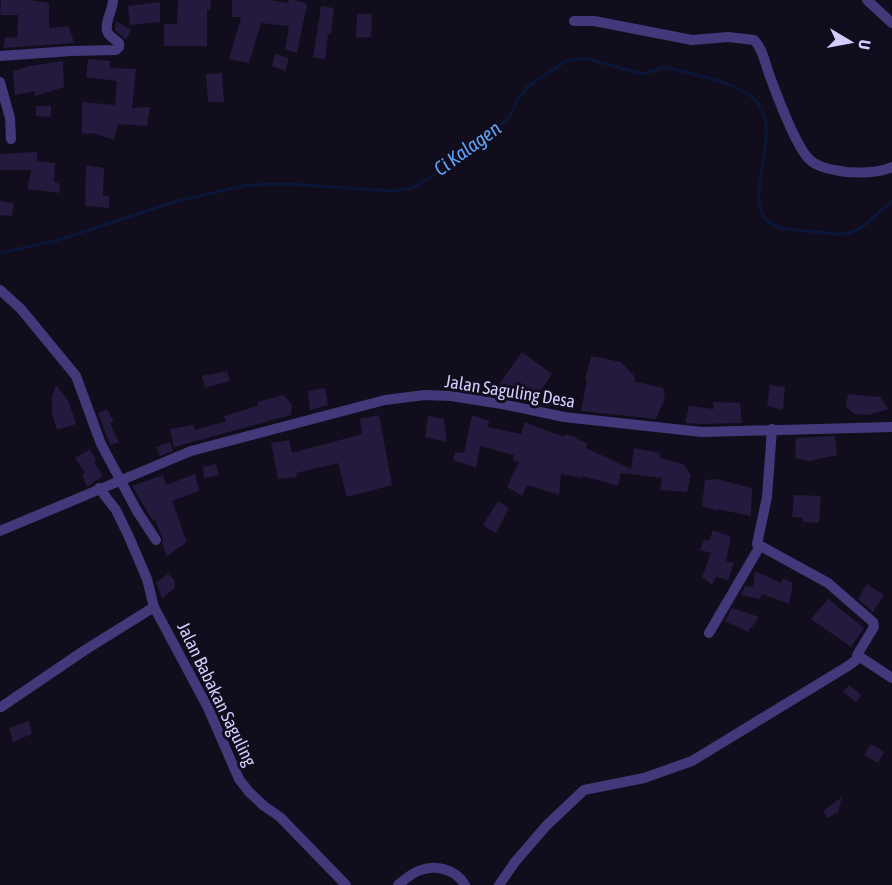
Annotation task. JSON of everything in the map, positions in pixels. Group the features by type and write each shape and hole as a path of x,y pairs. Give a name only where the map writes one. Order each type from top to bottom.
{"street":[{"path":"0,56 116,50 119,43 106,29 113,8 113,0"},
{"path":"867,0 892,23"},
{"path":"573,21 594,21 692,40 728,37 754,40 761,51 774,88 795,135 808,159 824,167 848,172 877,171 892,167"},
{"path":"0,82 10,118 11,139"},
{"path":"0,290 21,309 76,376 101,444 120,481 156,540"},
{"name":"Jalan Saguling Desa","path":"0,531 191,451 385,400 425,395 492,402 564,417 637,427 702,432 892,427"},
{"path":"772,429 766,497 757,542 760,546 825,581 873,622 874,627 857,653 892,678"},
{"name":"Jalan Babakan Saguling","path":"99,488 116,510 147,579 154,607 208,708 239,778 249,792 280,817 346,885"},
{"path":"709,633 760,546"},
{"path":"1,707 154,607"},
{"path":"499,885 515,862 546,826 584,790 644,778 692,761 733,738 860,657"},
{"path":"398,885 416,872 427,868 442,869 457,874 465,885"}],"building":[{"path":"1,0 49,3 49,28 69,26 74,43 3,48 5,37 17,38 18,15 0,15"},
{"path":"178,0 211,0 210,10 207,10 207,46 164,46 164,24 177,24"},
{"path":"232,0 270,0 288,3 289,0 295,0 307,4 297,53 285,49 289,26 261,23 249,63 229,59 241,17 232,17"},
{"path":"160,2 160,22 130,25 128,6"},
{"path":"321,6 334,8 325,60 313,57"},
{"path":"357,14 372,14 371,37 356,38"},
{"path":"116,21 131,30 126,40 115,30"},
{"path":"275,54 289,58 285,71 272,66"},
{"path":"88,59 110,61 110,68 136,69 132,108 150,107 147,126 118,124 114,140 93,133 82,134 82,102 115,105 117,81 86,77"},
{"path":"63,61 64,87 35,96 35,91 15,95 13,71"},
{"path":"222,73 224,102 208,102 206,74"},
{"path":"36,106 51,106 51,117 36,116"},
{"path":"37,152 37,161 55,163 54,182 60,184 59,193 27,189 31,170 0,170 0,154"},
{"path":"86,165 104,168 103,196 109,196 109,208 85,206"},
{"path":"0,201 14,203 12,216 0,215"},
{"path":"522,352 552,374 532,403 512,399 494,391"},
{"path":"591,356 621,362 635,377 634,381 663,388 665,398 656,419 581,411"},
{"path":"227,371 230,381 205,388 202,376"},
{"path":"56,385 68,400 76,424 57,430 52,414 52,397"},
{"path":"770,385 785,387 783,410 767,406"},
{"path":"325,388 328,405 310,410 308,391"},
{"path":"848,394 880,397 888,409 868,415 855,414 846,407"},
{"path":"284,395 292,405 291,415 174,447 170,429 193,425 195,430 226,421 224,416 258,406 257,402"},
{"path":"713,402 740,403 742,423 685,423 689,406 714,409"},
{"path":"107,409 114,422 110,423 119,442 110,445 98,413"},
{"path":"379,415 392,485 347,497 338,463 296,473 297,477 278,479 271,443 289,440 292,453 362,434 360,419"},
{"path":"472,415 489,421 488,427 521,434 525,422 564,437 565,434 572,436 587,444 586,448 631,469 634,448 660,453 660,458 683,464 691,475 687,492 660,490 662,478 621,473 618,486 583,476 582,478 561,474 559,495 527,485 522,496 507,487 519,462 513,460 514,455 480,446 476,468 453,460 455,452 464,453"},
{"path":"428,416 444,419 447,442 425,437"},
{"path":"835,436 837,455 810,461 795,458 796,438"},
{"path":"170,442 173,451 160,456 156,447"},
{"path":"90,449 96,460 94,462 103,476 87,487 82,475 85,473 75,458"},
{"path":"216,464 219,475 204,478 203,467"},
{"path":"195,474 199,491 172,501 187,542 167,556 155,520 153,521 132,486 163,475 166,485"},
{"path":"716,479 752,488 751,516 717,509 717,511 702,506 705,480"},
{"path":"794,495 821,496 819,523 803,522 803,518 792,517"},
{"path":"498,501 509,508 496,533 483,525"},
{"path":"713,530 731,537 726,561 734,563 728,580 716,577 712,585 702,577 711,553 700,550 704,540 709,541"},
{"path":"755,571 781,583 783,578 793,583 789,604 762,594 760,599 741,595 745,586 753,587"},
{"path":"168,574 174,579 175,588 162,598 156,582"},
{"path":"867,584 884,595 873,612 858,599"},
{"path":"828,599 864,628 851,647 811,619"},
{"path":"732,608 759,617 748,632 725,621"},
{"path":"849,685 861,695 856,702 843,692"},
{"path":"29,721 32,734 13,742 9,728"},
{"path":"871,744 884,752 878,763 864,755"},
{"path":"842,797 838,812 827,818 823,811"}],"waterway":[{"name":"Ci Kalagen","path":"0,253 55,241 177,201 247,185 290,184 392,191 412,188 436,174 495,130 509,117 528,86 566,61 577,59 588,59 643,74 665,67 733,86 753,98 760,106 765,120 766,136 759,205 764,217 775,226 831,234 847,233 861,227 892,201"}]}
